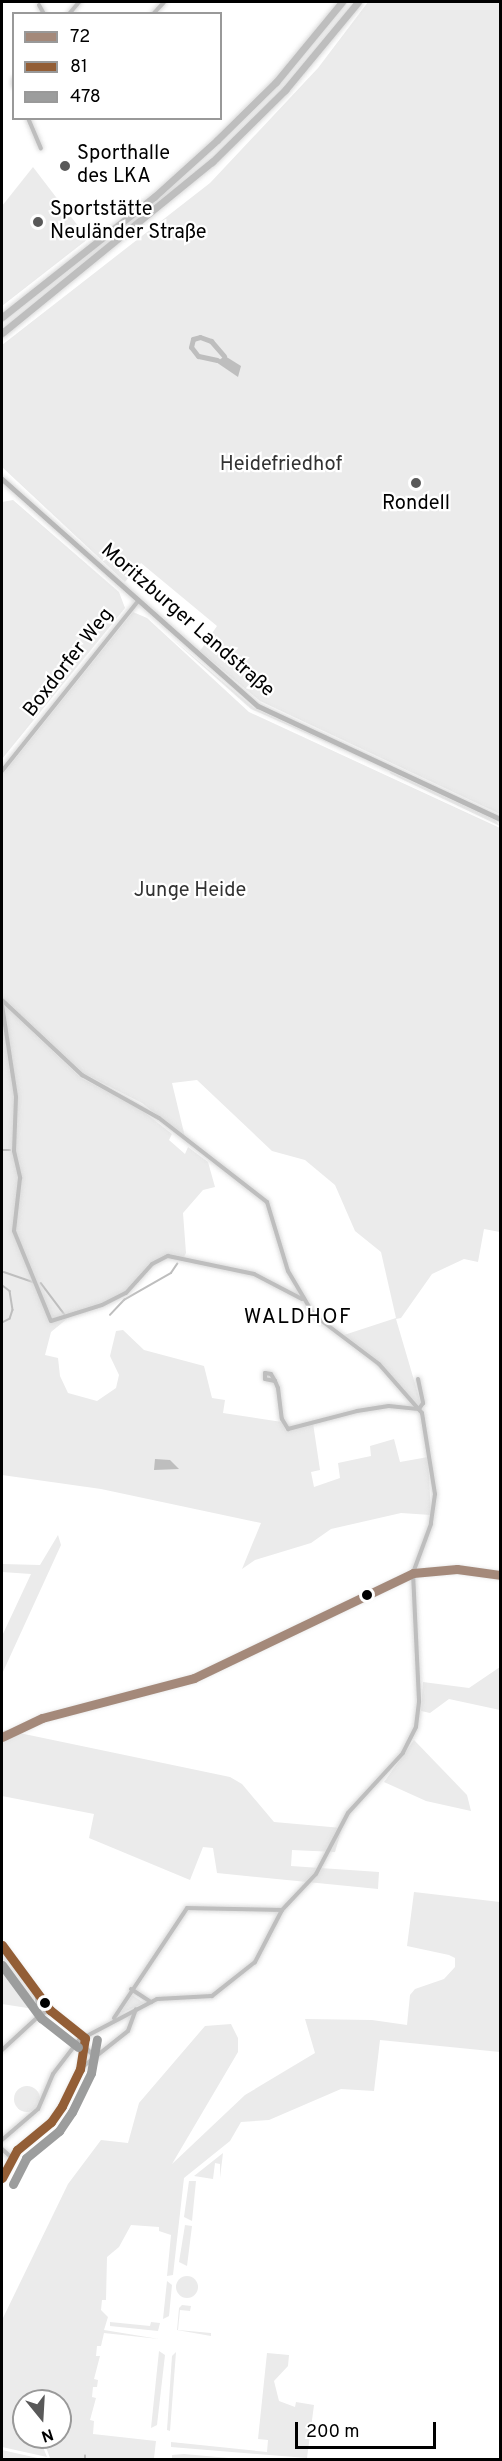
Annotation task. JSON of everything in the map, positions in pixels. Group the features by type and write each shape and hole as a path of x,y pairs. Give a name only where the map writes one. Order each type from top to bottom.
{"highway":[{"path":"2,317 197,159 276,82 342,2"},
{"path":"2,333 218,156 285,90 358,2"}],"main road":[{"name":"Moritzburger Landstraße","path":"2,479 138,602 258,706 501,819"},
{"path":"2,1737 42,1718 194,1678 413,1573 457,1569 501,1575"}],"street":[{"path":"39,5 43,12"},
{"path":"29,120 41,148"},
{"name":"Boxdorfer Weg","path":"2,771 138,602"},
{"path":"2,1002 82,1075 140,1105 267,1202 274,1218 280,1252 303,1299 314,1315 379,1364 419,1409 429,1436 435,1510 413,1573 419,1670 416,1726 394,1765 348,1813 316,1874 282,1910 255,1962 212,1996 151,2002 111,2021 79,2040 53,2074 38,2109 2,2140"},
{"path":"2,1002 16,1080 14,1151 20,1178 14,1231 51,1322 102,1305 126,1293 153,1264 168,1256 254,1274 303,1299"},
{"path":"418,1379 423,1404 419,1409"},
{"path":"275,1381 288,1429 378,1407 419,1409"},
{"path":"111,2021 131,1989 158,1957 187,1908 282,1910"},
{"path":"2,1945 50,2010 85,2038"},
{"path":"131,1989 151,2002"},
{"path":"36,1990 40,2015"},
{"path":"80,2069 131,2027 136,2009"},
{"path":"2,2050 40,2015 50,2010"},
{"path":"2,2178 12,2158 25,2142 54,2119 80,2069 85,2038"},
{"path":"83,2045 96,2058"},
{"path":"2,2149 12,2158"}],"green space":[{"name":"Heidefriedhof","path":"368,2 500,2 500,814 260,701 200,651 217,626 141,563 125,582 2,467 2,345 210,183 318,68"},
{"name":"Sportstätte Neuländer Straße","path":"33,167 88,239 2,306 2,206"},
{"path":"13,500 119,592 125,608 2,759 2,502"},
{"name":"Junge Heide","path":"133,612 147,618 249,712 500,828 500,1232 484,1229 478,1262 464,1259 432,1274 401,1318 396,1319 421,1404 418,1404 344,1335 396,1318 381,1252 355,1231 335,1185 305,1160 272,1151 197,1080 172,1083 185,1137 142,1103 83,1073 2,997 2,775"},
{"path":"170,637 254,708 387,769 251,709"},
{"path":"389,771 495,820 500,826 391,774"},
{"path":"2,1003 81,1078 139,1108 172,1134 169,1140 185,1154 188,1147 208,1162 215,1187 203,1190 183,1213 186,1253 183,1259 168,1257 153,1264 126,1294 68,1318 51,1332 45,1355 58,1358 60,1376 68,1393 97,1401 116,1388 119,1375 110,1356 116,1331 123,1330 144,1350 204,1366 212,1398 225,1400 223,1413 282,1422 286,1431 313,1423 320,1470 311,1472 314,1487 340,1478 338,1463 371,1456 370,1446 394,1439 400,1462 428,1457 431,1515 401,1513 331,1529 311,1543 255,1560 242,1569 261,1523 101,1489 2,1475"},
{"path":"58,1535 61,1545 2,1674 2,1636 31,1574 2,1572 2,1564 40,1565"},
{"path":"500,1667 500,1710 449,1699 430,1713 421,1711 423,1682 469,1688"},
{"path":"5,1730 230,1777 242,1784 274,1822 342,1828 335,1852 292,1850 291,1866 379,1872 378,1889 217,1873 213,1848 203,1847 190,1880 89,1838 94,1814 2,1796 2,1732"},
{"path":"414,1740 467,1795 471,1811 426,1801 384,1782"},
{"path":"414,1892 500,1902 500,2052 380,2040 374,2091 341,2089 269,2120 241,2122 230,2141 184,2178 173,2275 167,2276 171,2235 159,2231 159,2227 131,2225 119,2247 107,2257 106,2300 102,2300 101,2310 108,2317 104,2330 159,2339 104,2333 101,2346 97,2346 96,2356 100,2356 94,2379 98,2380 97,2387 93,2387 92,2397 96,2398 90,2420 94,2421 93,2434 156,2441 154,2458 50,2458 47,2449 72,2449 72,2389 12,2389 12,2449 44,2449 47,2457 2,2447 2,2320 68,2184 101,2140 128,2143 139,2103 205,2026 231,2024 238,2038 238,2052 172,2164 245,2095 315,2053 305,2019 372,2020 407,2025 410,1995 415,1989 444,1979 455,1967 455,1958 407,1946"},
{"path":"2,1949 34,1991 34,2009 2,2004"},
{"path":"132,1995 144,2003 122,2013 121,2012"},
{"path":"27,2086 36,2090 40,2099 36,2108 27,2112 18,2108 14,2099 18,2090"},
{"path":"223,2153 220,2178 220,2164 215,2163 213,2179 194,2176"},
{"path":"189,2181 196,2181 192,2221 184,2217"},
{"path":"185,2225 192,2226 187,2266 179,2262"},
{"path":"187,2276 197,2283 198,2287 191,2297 187,2298 177,2291 176,2287 183,2277"},
{"path":"167,2281 172,2285 169,2316 163,2319"},
{"path":"182,2305 191,2306 190,2311 180,2310 178,2330 211,2333 211,2336 177,2330 179,2308"},
{"path":"110,2322 150,2326 151,2322 160,2323 158,2331 110,2326"},
{"path":"159,2351 165,2355 157,2425 151,2428"},
{"path":"176,2352 170,2431 167,2430 172,2356"},
{"path":"267,2353 289,2355 288,2366 274,2381 279,2401 295,2407 296,2402 314,2405 307,2458 171,2447 171,2442 267,2452 268,2440 258,2439"},
{"path":"2,2450 42,2459 2,2459"},
{"path":"172,2455 240,2459 172,2459"}],"shaded area":[{"path":"225,356 241,366 238,377 216,362"},
{"path":"155,1459 170,1460 179,1469 154,1470"}],"waterway":[{"path":"217,360 198,356 191,347 193,339 200,337 211,341 224,356"},
{"path":"2,1150 10,1150"},
{"path":"110,1315 124,1300 171,1273 177,1264"},
{"path":"2,1272 2,1285 10,1291 13,1310 10,1319 2,1323"},
{"path":"4,1272 33,1282"},
{"path":"41,1283 64,1314"}],"transit line":[{"name":"72","path":"2,1737 42,1718 194,1678 413,1573 457,1569 500,1575"},
{"name":"81","path":"2,1945 50,2010 85,2038"},
{"name":"478","path":"2,1965 41,2018 78,2047"},
{"name":"81","path":"2,2178 17,2150 51,2122 62,2106 80,2069 85,2038"},
{"name":"478","path":"13,2184 26,2158 59,2131 72,2112 91,2073 97,2040"}],"place":[{"name":"Sporthalle des LKA","path":"65,166"},
{"name":"Sportstätte Neuländer Straße","path":"38,222"},
{"name":"Rondell","path":"416,483"}],"district":[{"name":"WALDHOF","path":"298,1318"}]}
